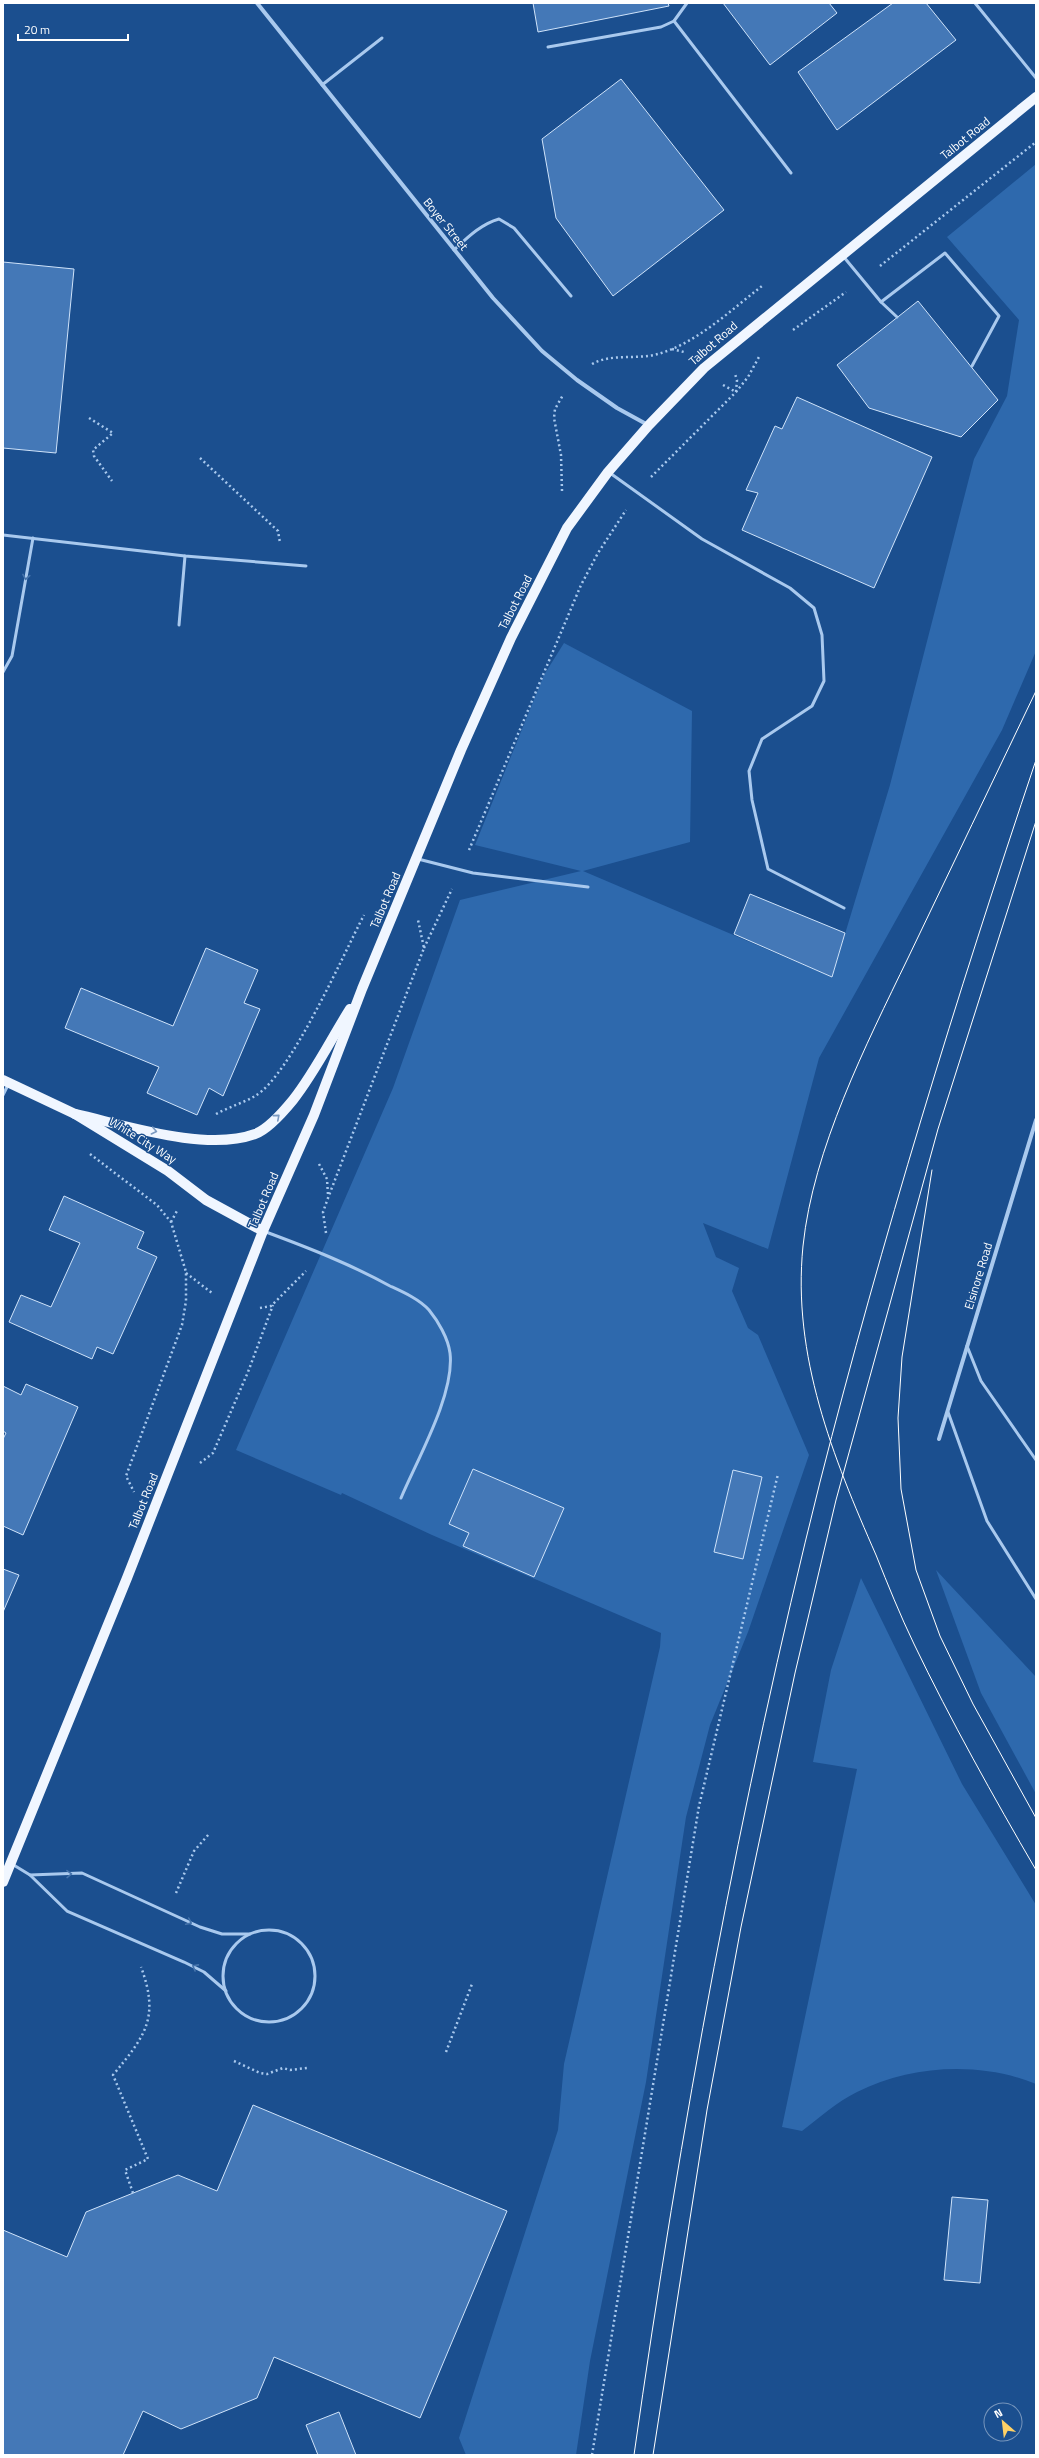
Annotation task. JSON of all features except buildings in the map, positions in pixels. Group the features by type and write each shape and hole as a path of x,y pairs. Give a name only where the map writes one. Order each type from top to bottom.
{"main road":[{"name":"Talbot Road","path":"3,1882 7,1861 148,1524 264,1231 314,1115 362,989 416,859 510,638 567,528 608,472 648,425 704,368 1036,97"},
{"path":"75,1114 181,1137 215,1141 256,1133 280,1115 294,1099 362,989"},
{"name":"White City Way","path":"6,1082 75,1114 168,1171 206,1200 264,1231"}],"street":[{"name":"Boyer Street","path":"257,3 493,298 542,351 577,380 617,408 648,425"},
{"name":"Elsinore Road","path":"939,1438 1036,1120"}],"lane":[{"path":"548,47 661,27 674,21 687,3"},
{"path":"975,3 1036,78"},
{"path":"674,21 791,173"},
{"path":"322,85 382,38"},
{"path":"454,250 474,232 490,221 499,219 514,228 571,296"},
{"path":"881,302 945,253 999,316 972,366"},
{"path":"842,254 881,302 896,317"},
{"path":"608,472 702,540 790,588 814,608 822,635 824,681 812,706 762,739 749,771 752,800 768,869 844,908"},
{"path":"3,535 185,556 306,566"},
{"path":"3,672 12,656 33,538"},
{"path":"180,625 185,556"},
{"path":"416,859 473,873 588,887"},
{"path":"3,1095 6,1082"},
{"path":"264,1231 352,1265 415,1299 428,1309 442,1329 450,1353 446,1387 442,1405 401,1498"},
{"path":"967,1346 981,1381 1036,1460"},
{"path":"948,1412 987,1522 1036,1599"},
{"path":"7,1861 30,1875 66,1911 204,1972 226,1991"},
{"path":"30,1875 82,1873 200,1927 222,1934 250,1934"},
{"path":"263,1930 276,1930 288,1934 300,1942 309,1953 314,1966 315,1980 311,1994 304,2006 294,2014 282,2020 268,2021 255,2019 242,2013 233,2003 226,1991 223,1978 230,1952 239,1941 250,1934 263,1930"}],"path":[{"path":"89,418 113,433 93,450 94,456 112,481"},
{"path":"200,458 278,530 281,548"},
{"path":"324,1222 323,1212 328,1198 424,948 410,876"},
{"path":"214,1115 255,1096 281,1069 297,1045 365,913"},
{"path":"84,1150 158,1205 171,1222 186,1272 186,1301 182,1325 126,1476 148,1524"},
{"path":"195,1466 212,1453 248,1372 273,1304"},
{"path":"592,2455 631,2207 699,1806 778,1474"},
{"path":"168,1912 194,1851 208,1834"},
{"path":"133,2193 124,2170 148,2159 113,2075 138,2044 146,2027 150,2001 140,1965 155,1972 163,1953"},
{"path":"446,2052 472,1984"},
{"path":"234,2061 260,2073 268,2074 283,2068 290,2070 307,2068"}],"shaded area":[{"path":"1036,164 1036,651 1002,730 819,1058 768,1249 703,1223 716,1257 739,1268 732,1291 748,1328 758,1335 809,1455 748,1632 710,1725 686,1817 646,2082 590,2361 576,2455 466,2455 459,2438 558,2130 564,2064 660,1647 661,1633 432,1535 342,1493 341,1495 236,1450 393,1088 460,900 581,871 475,845 544,675 564,643 692,711 690,842 583,871 832,977 890,785 974,459 1007,396 1019,320 947,237"},
{"path":"936,1570 1036,1677 1036,1794 981,1693"},
{"path":"861,1578 962,1784 1036,1905 1036,2084 992,2072 969,2069 946,2069 900,2076 857,2092 836,2105 802,2131 782,2127 857,1769 813,1762 831,1670"}],"tram line":[{"path":"1036,691 875,1026 844,1098 818,1172 809,1209 803,1246 801,1287 804,1327 810,1366 819,1405 845,1481 899,1611 928,1673 973,1758 1036,1870"},
{"path":"634,2455 671,2210 714,1966 738,1845 791,1602 820,1482 894,1210 977,939 1036,760"},
{"path":"653,2455 707,2110 741,1927 795,1673 836,1500 938,1129 1036,821"},
{"path":"932,1170 902,1357 898,1418 901,1489 916,1570 940,1636 973,1704 1036,1818"}]}
